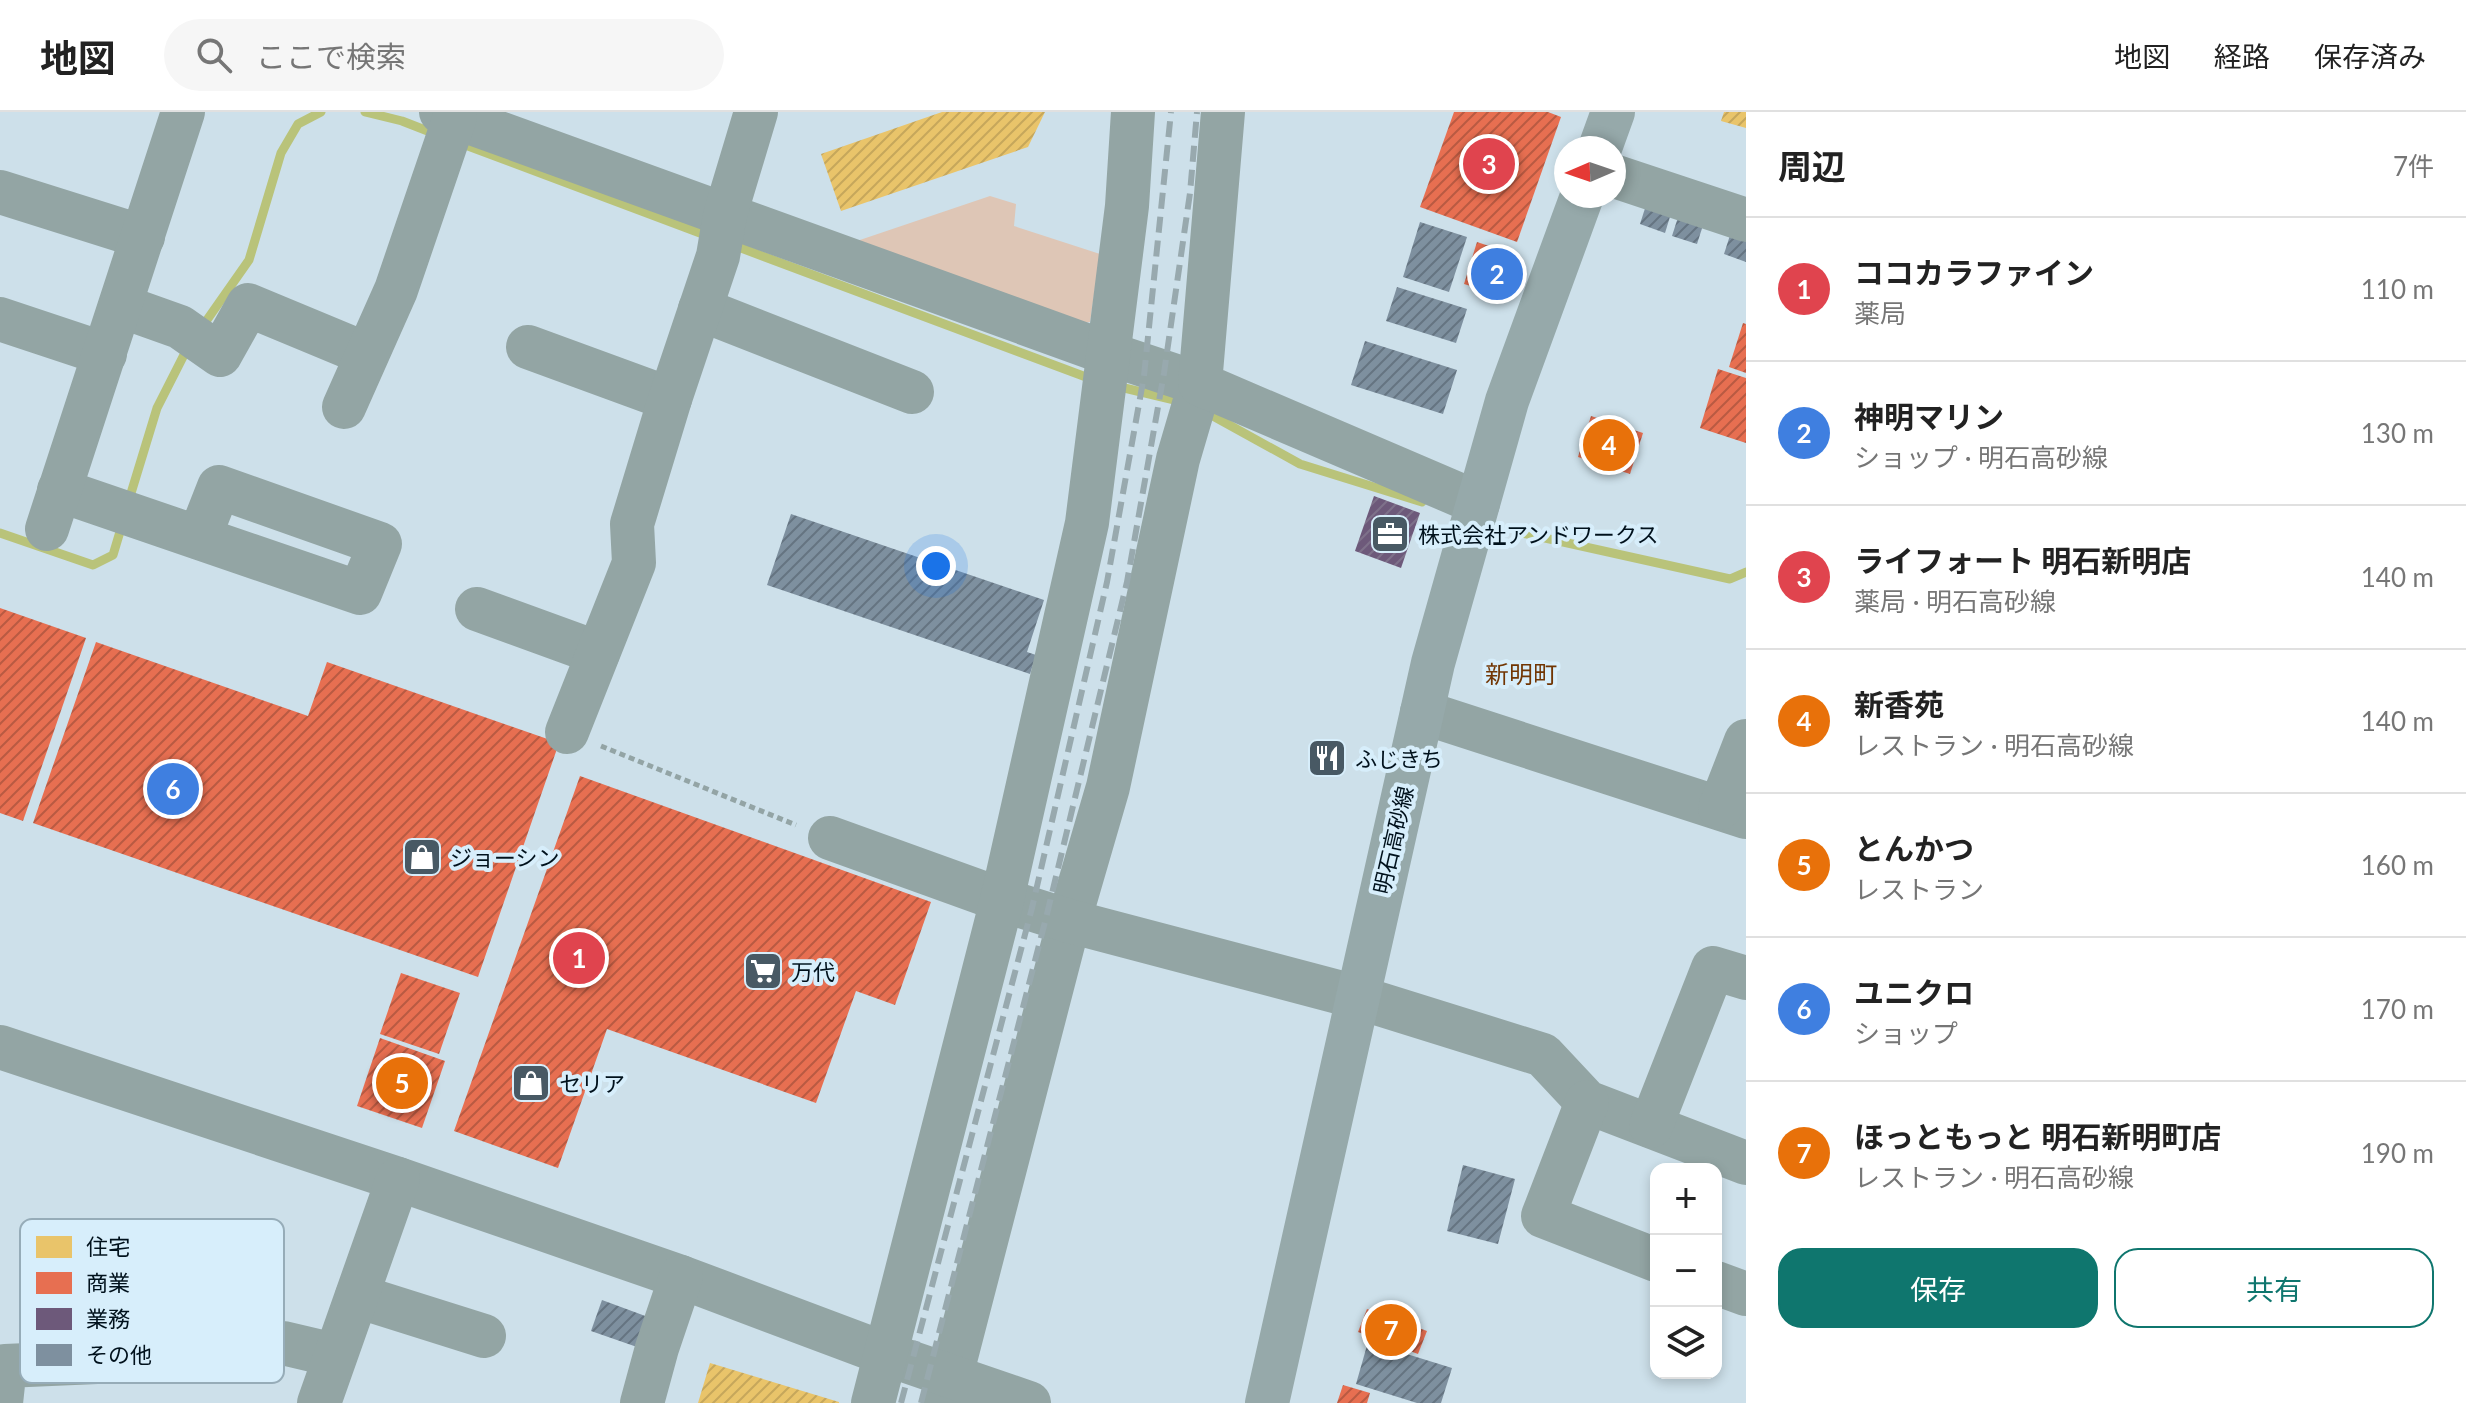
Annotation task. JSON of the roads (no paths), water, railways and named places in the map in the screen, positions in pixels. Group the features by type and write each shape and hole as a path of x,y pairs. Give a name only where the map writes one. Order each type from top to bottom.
{"main road":[{"path":"1604,136 1613,112"},
{"name":"明石高砂線","path":"1267,1403 1422,712 1507,401 1578,208"}],"street":[{"path":"183,112 53,509 199,538"},
{"path":"567,732 634,563 632,524 722,236 756,112"},
{"path":"873,1403 1002,900 1087,523 1127,206 1133,112"},
{"path":"947,1389 1069,921 1108,787 1178,459 1200,384 1223,112"},
{"path":"344,407 396,290 447,128 722,236 1200,384 1478,503"},
{"path":"1626,180 1746,220"},
{"path":"0,192 143,237"},
{"path":"121,306 193,336 220,355 248,305 366,354"},
{"path":"700,309 912,392"},
{"path":"0,319 105,354"},
{"path":"528,347 670,399"},
{"path":"477,609 598,653"},
{"path":"1422,712 1733,812 1746,741"},
{"path":"830,838 1069,921 1357,997 1543,1055 1587,1102 1746,1163"},
{"path":"1651,1126 1713,968 1746,978"},
{"path":"0,1047 681,1277 886,1354 947,1389 1029,1403"},
{"path":"1587,1102 1543,1216 1650,1258"},
{"path":"319,1403 398,1179"},
{"path":"642,1403 681,1277"},
{"path":"1722,1285 1746,1294"},
{"path":"357,1296 484,1336"},
{"path":"284,1343 334,1355"},
{"path":"1,1403 5,1366 20,1365"}],"waterway":[{"path":"202,327 249,260 281,153 298,124 321,112"},
{"path":"365,112 402,121 438,135"},
{"path":"460,143 708,236"},
{"path":"733,245 1094,380"},
{"path":"128,503 157,408 189,345"},
{"path":"1116,386 1183,402"},
{"path":"1204,411 1300,464 1422,502"},
{"path":"0,533 93,565 113,555 122,525"},
{"path":"1522,533 1730,579 1746,572"}],"railway":[{"path":"901,1403 1032,908 1107,582 1144,376 1171,112"},
{"path":"921,1403 1047,914 1127,582 1164,373 1190,193 1197,112"}],"place":[{"name":"ライフォート 明石新明店","path":"1489,164"},
{"name":"神明マリン","path":"1497,274"},
{"name":"新香苑","path":"1609,445"},
{"name":"株式会社アンドワークス","path":"1390,534"},
{"name":"ふじきち","path":"1327,758"},
{"name":"ユニクロ","path":"173,789"},
{"name":"ジョーシン","path":"422,857"},
{"name":"ココカラファイン","path":"579,958"},
{"name":"万代","path":"763,971"},
{"name":"とんかつ","path":"402,1083"},
{"name":"セリア","path":"531,1083"},
{"name":"ほっともっと 明石新明町店","path":"1391,1330"}],"district":[{"name":"新明町","path":"1521,673"}]}
